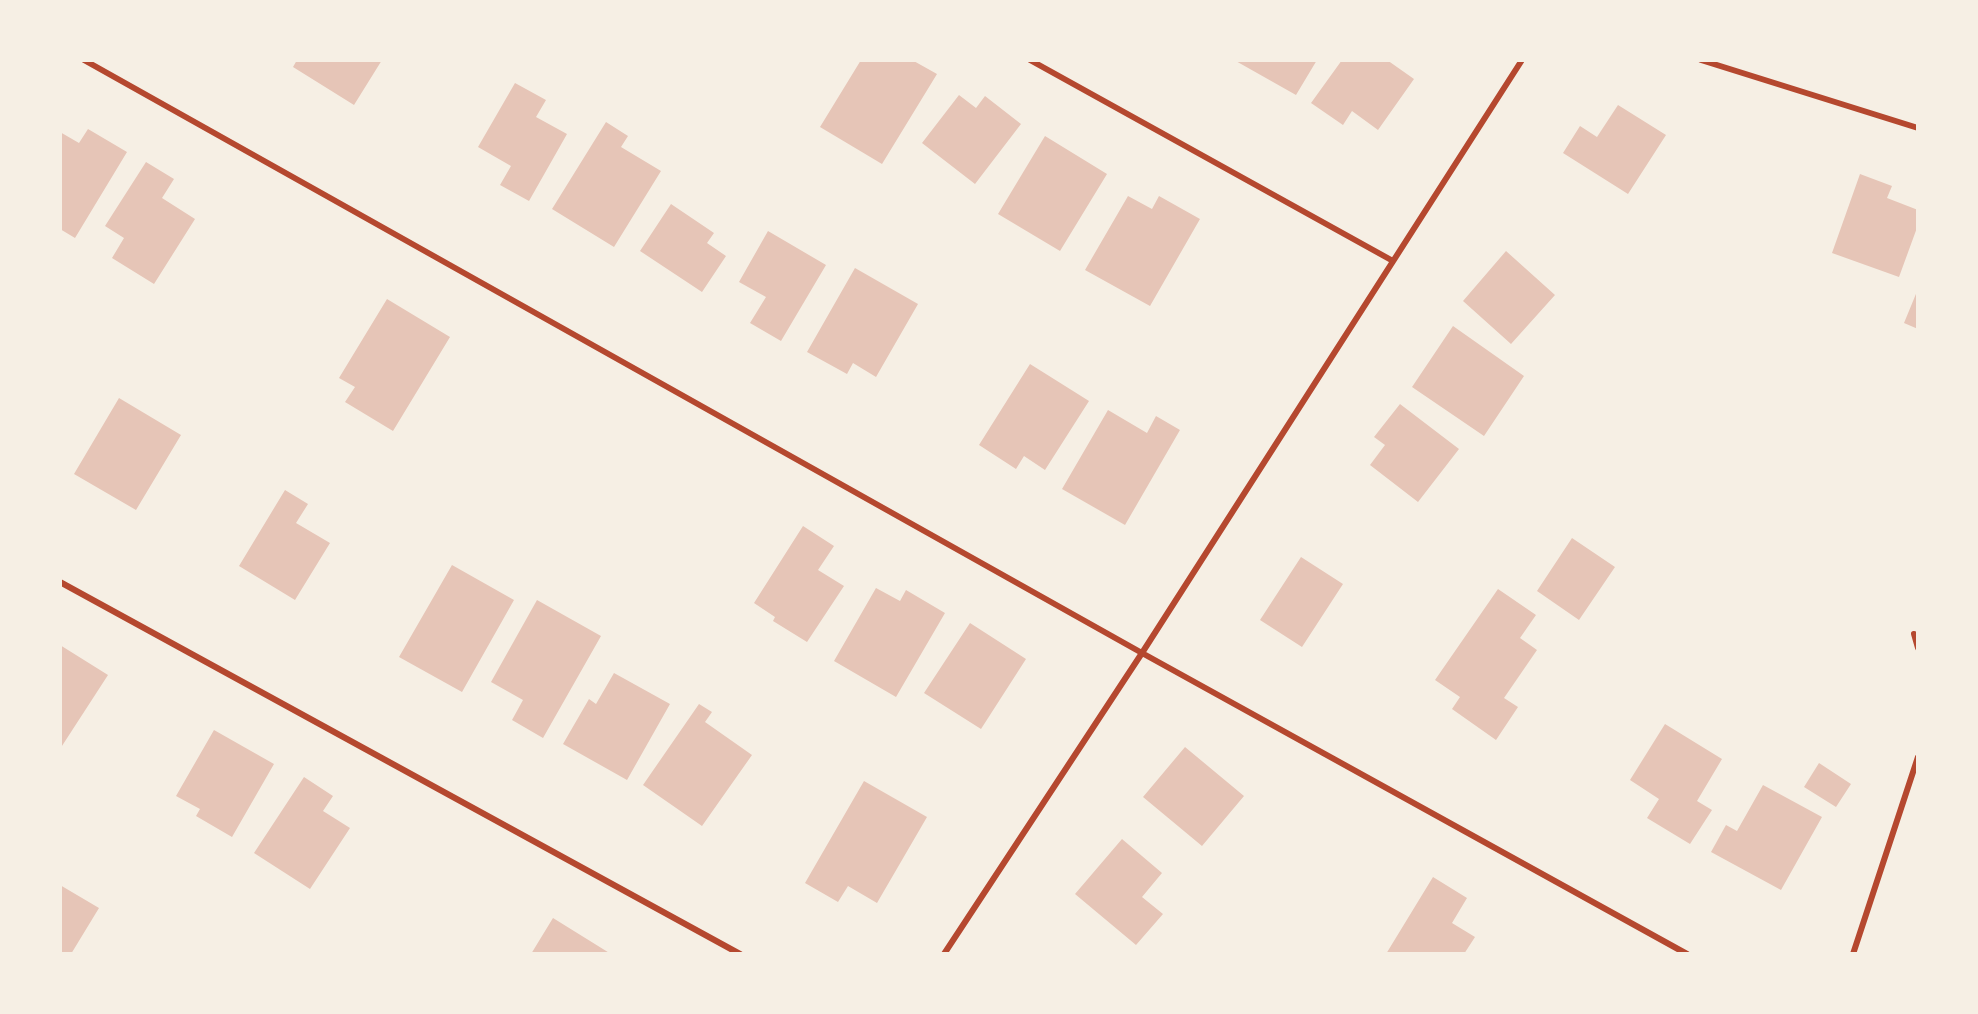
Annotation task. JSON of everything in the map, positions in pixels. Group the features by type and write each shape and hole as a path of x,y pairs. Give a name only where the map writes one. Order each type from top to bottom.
{"street":[{"path":"84,60 1142,653 1687,954"},
{"path":"1030,60 1393,261"},
{"path":"944,954 1142,653 1522,60"},
{"path":"1701,60 1918,128"},
{"path":"60,582 740,954"},
{"path":"1914,634 1918,648"},
{"path":"1853,954 1918,757"}],"building":[{"path":"297,60 382,60 354,105 293,67"},
{"path":"861,60 912,60 937,74 882,164 820,127"},
{"path":"1234,60 1317,60 1296,95"},
{"path":"1342,60 1387,60 1414,79 1378,130 1352,111 1343,125 1311,103"},
{"path":"515,83 546,100 536,117 567,134 529,201 500,185 511,166 478,147"},
{"path":"959,95 976,108 985,96 1021,124 975,184 922,143"},
{"path":"1618,105 1666,135 1628,194 1563,153 1580,126 1597,137"},
{"path":"606,122 628,136 621,147 661,171 614,247 552,209"},
{"path":"88,129 127,152 75,238 60,229 60,132 79,143"},
{"path":"1045,136 1107,174 1060,251 998,214"},
{"path":"146,162 174,179 162,198 195,219 154,284 112,258 124,238 105,226"},
{"path":"1860,174 1892,186 1887,198 1918,210 1918,225 1899,277 1832,253"},
{"path":"1128,196 1152,209 1159,196 1200,219 1150,306 1085,270"},
{"path":"671,204 714,233 707,243 726,256 702,292 640,251"},
{"path":"768,231 826,265 781,341 750,323 766,297 739,282"},
{"path":"1506,251 1555,295 1511,344 1463,301"},
{"path":"855,268 918,304 876,377 853,363 847,374 807,352"},
{"path":"1918,289 1918,329 1904,323"},
{"path":"387,299 450,337 393,431 345,402 355,387 339,378"},
{"path":"1453,326 1524,376 1484,436 1412,387"},
{"path":"1030,364 1089,401 1045,470 1024,456 1016,469 979,445"},
{"path":"119,398 181,435 136,510 74,474"},
{"path":"1400,404 1459,449 1418,502 1370,465 1385,445 1374,437"},
{"path":"1108,410 1147,433 1156,416 1180,430 1125,525 1062,489"},
{"path":"285,490 308,504 296,523 330,543 295,600 239,566"},
{"path":"803,526 834,546 818,570 844,586 807,642 773,621 775,617 754,603"},
{"path":"1572,538 1615,567 1579,620 1537,591"},
{"path":"1301,557 1343,584 1302,647 1260,620"},
{"path":"452,565 514,600 462,692 399,657"},
{"path":"876,588 900,601 906,590 945,613 896,697 834,661"},
{"path":"1498,589 1536,615 1520,638 1537,650 1504,698 1518,707 1496,740 1452,709 1460,697 1435,680"},
{"path":"537,600 601,636 543,738 512,720 523,700 491,682"},
{"path":"970,623 1026,659 981,729 924,693"},
{"path":"60,645 108,675 60,749"},
{"path":"614,673 670,704 627,780 563,744 589,699 596,704"},
{"path":"699,704 712,712 705,722 752,755 702,826 643,785"},
{"path":"1665,724 1722,759 1697,801 1712,810 1690,844 1647,818 1659,799 1630,780"},
{"path":"214,730 274,764 232,837 196,816 200,809 176,796"},
{"path":"1185,747 1244,796 1202,846 1143,797"},
{"path":"1819,763 1851,784 1836,807 1804,787"},
{"path":"304,777 333,796 323,811 350,828 310,889 254,853"},
{"path":"864,781 927,817 877,903 848,886 838,902 805,883"},
{"path":"1763,785 1822,817 1781,890 1711,852 1726,825 1737,831"},
{"path":"1122,839 1162,873 1142,897 1163,914 1136,945 1075,894"},
{"path":"1433,877 1467,898 1452,923 1475,937 1464,954 1386,954"},
{"path":"60,885 99,908 71,954 60,954"},
{"path":"553,918 611,954 531,954"}]}
